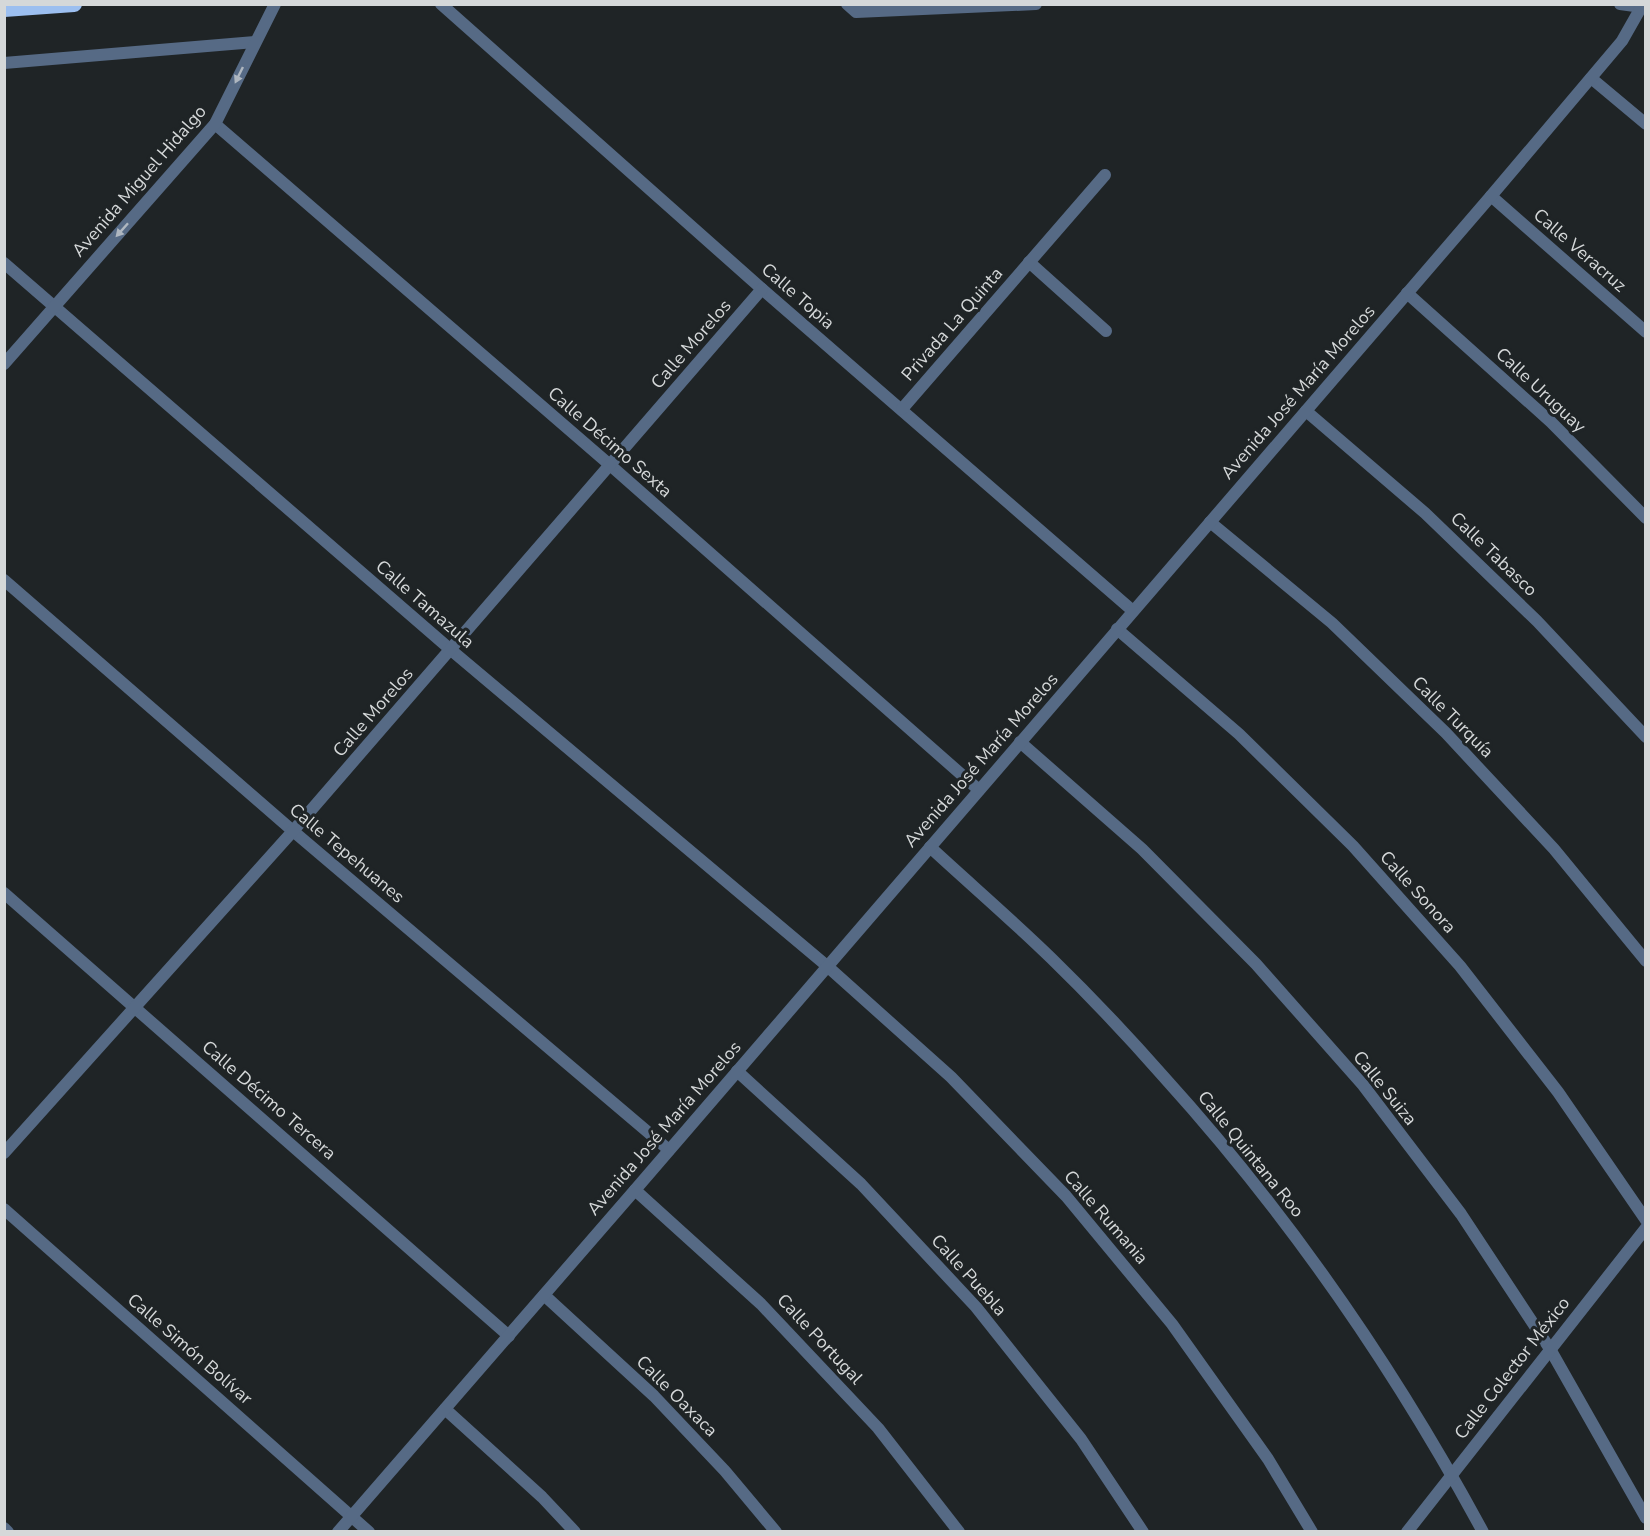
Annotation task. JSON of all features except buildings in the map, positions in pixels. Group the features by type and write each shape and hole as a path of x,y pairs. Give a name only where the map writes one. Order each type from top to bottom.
{"highway":[{"path":"4,9 74,4"}],"street":[{"name":"Avenida Miguel Hidalgo","path":"4,364 215,124 275,4"},
{"name":"Calle Topia","path":"441,4 762,289 1133,611"},
{"path":"847,4 856,12 1036,4"},
{"path":"1620,4 1642,6"},
{"name":"Avenida José María Morelos","path":"338,1532 1491,196 1622,41 1642,6"},
{"path":"4,63 255,42"},
{"path":"1591,78 1646,124"},
{"name":"Calle Décimo Sexta","path":"215,124 610,465 979,790"},
{"name":"Privada La Quinta","path":"902,409 1105,175"},
{"name":"Calle Veracruz","path":"1491,196 1646,332"},
{"name":"Privada La Quinta","path":"1029,262 1106,331"},
{"name":"Calle Tamazula","path":"4,263 451,650 827,966"},
{"name":"Calle Morelos","path":"4,1153 293,831 762,289"},
{"name":"Calle Uruguay","path":"1407,293 1551,422 1646,518"},
{"name":"Calle Tabasco","path":"1306,411 1425,513 1537,621 1646,736"},
{"name":"Calle Turquía","path":"1210,522 1332,623 1446,733 1554,849 1646,961"},
{"name":"Calle Tepehuanes","path":"4,579 293,831 669,1150"},
{"name":"Calle Sonora","path":"1117,629 1239,734 1353,846 1460,966 1558,1092 1646,1220"},
{"name":"Calle Suiza","path":"1020,742 1150,857 1256,964 1363,1085 1461,1214 1550,1349 1646,1518"},
{"name":"Calle Quintana Roo","path":"930,847 1051,958 1164,1076 1269,1201 1365,1334 1451,1473 1483,1532"},
{"name":"Calle Décimo Tercera","path":"4,893 509,1336"},
{"name":"Calle Rumania","path":"827,966 951,1077 1066,1196 1172,1324 1268,1459 1312,1532"},
{"name":"Calle Puebla","path":"737,1071 861,1184 976,1307 1081,1439 1143,1532"},
{"name":"Calle Portugal","path":"635,1190 761,1304 878,1428 959,1532"},
{"name":"Calle Simón Bolívar","path":"4,1209 369,1532"},
{"name":"Calle Colector México","path":"1407,1532 1451,1473 1646,1228"},
{"name":"Calle Oaxaca","path":"544,1295 654,1396 725,1471 776,1532"},
{"path":"445,1409 542,1497 575,1532"},
{"path":"4,1528 8,1532"}]}
